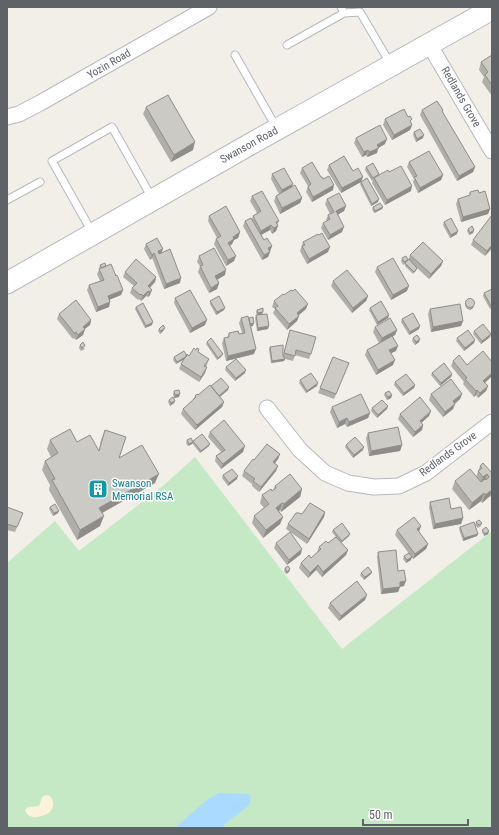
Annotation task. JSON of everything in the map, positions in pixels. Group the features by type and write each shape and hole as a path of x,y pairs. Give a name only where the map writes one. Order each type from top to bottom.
{"main road":[{"name":"Swanson Road","path":"7,283 277,129 492,9"}],"street":[{"name":"Yozin Road","path":"7,117 19,114 40,103 209,7"},
{"name":"Redlands Grove","path":"429,44 492,151"},
{"name":"Redlands Grove","path":"267,408 300,450 325,473 348,483 374,487 399,486 426,473 492,422"}],"lane":[{"path":"287,45 343,10 360,12 391,65"},
{"path":"235,55 277,129"},
{"path":"93,234 52,161 112,127 153,200"},
{"path":"7,200 40,182"}],"green space":[{"path":"195,457 342,649 492,531 492,828 7,828 7,563 55,521 79,551 164,485"}],"sand":[{"path":"46,795 50,796 53,801 53,807 49,813 43,816 29,816 25,810 28,807 39,806 42,797"}],"water":[{"path":"219,793 248,794 251,797 249,805 225,824 223,828 175,828 208,799"}],"building":[{"path":"492,55 492,85 485,75 488,72 481,62"},
{"path":"168,95 195,142 174,155 146,107"},
{"path":"437,101 475,167 459,176 422,110"},
{"path":"404,109 408,117 410,116 412,119 410,121 412,125 394,135 385,119"},
{"path":"380,125 387,139 377,145 379,148 369,152 368,150 364,152 356,138"},
{"path":"420,129 424,135 417,139 414,132"},
{"path":"429,151 443,175 420,188 414,177 417,176 409,162"},
{"path":"344,156 353,171 358,168 363,177 342,188 329,165"},
{"path":"312,162 321,177 323,179 329,176 334,185 313,197 308,187 311,184 302,168"},
{"path":"373,163 379,174 373,178 366,167"},
{"path":"401,166 412,186 387,200 374,178 388,170 389,172"},
{"path":"284,168 293,184 282,190 272,174"},
{"path":"367,178 379,199 372,204 361,182"},
{"path":"295,185 302,198 282,208 276,196"},
{"path":"478,190 479,193 485,191 490,209 463,217 458,199 470,195 470,192"},
{"path":"262,191 279,221 276,222 278,226 274,228 271,225 261,231 253,216 261,211 252,196"},
{"path":"339,193 346,206 336,211 344,227 330,235 323,223 330,219 328,215 334,212 327,199"},
{"path":"380,203 383,207 375,211 373,207"},
{"path":"226,206 240,232 228,243 236,256 228,260 216,239 221,236 209,216"},
{"path":"492,215 492,245 487,251 473,240"},
{"path":"251,218 264,240 267,238 272,246 268,248 270,252 264,255 245,221"},
{"path":"451,218 458,231 451,235 444,222"},
{"path":"472,226 474,230 470,233 468,229"},
{"path":"322,233 330,247 309,259 302,246 305,245 303,242"},
{"path":"157,238 163,249 158,251 159,254 170,249 181,278 166,284 154,253 152,255 146,244"},
{"path":"423,242 443,261 431,274 410,255"},
{"path":"214,248 226,270 215,276 219,283 211,288 200,266 203,265 199,256"},
{"path":"406,256 408,260 404,262 402,258"},
{"path":"393,258 409,286 393,295 377,267"},
{"path":"136,259 156,277 148,286 152,290 149,292 148,291 143,296 132,288 137,283 125,272"},
{"path":"409,259 417,268 414,272 405,263"},
{"path":"105,263 106,266 102,268 100,265"},
{"path":"111,264 123,290 108,296 110,302 98,307 89,285 104,280 99,269"},
{"path":"347,270 368,296 353,308 333,281"},
{"path":"295,289 308,304 297,313 299,316 289,324 275,308 278,306 274,301 283,294 284,295"},
{"path":"492,289 492,306 491,306 484,293"},
{"path":"190,290 207,320 192,328 175,298"},
{"path":"219,296 225,308 217,312 210,301"},
{"path":"470,298 475,303 470,308 465,303"},
{"path":"76,300 91,320 83,327 85,329 78,335 76,332 75,334 59,314"},
{"path":"381,301 389,315 378,322 370,308"},
{"path":"143,303 153,322 146,326 136,307"},
{"path":"460,304 463,321 433,327 430,309"},
{"path":"263,308 263,312 258,313 257,310"},
{"path":"413,313 420,326 410,332 402,319"},
{"path":"267,314 269,326 258,328 256,315"},
{"path":"248,316 256,349 228,356 224,338 229,337 229,333 238,331 239,334 245,333 241,318"},
{"path":"253,317 254,323 250,324 249,318"},
{"path":"390,318 397,330 382,338 375,327"},
{"path":"483,324 491,334 482,341 474,331"},
{"path":"163,325 165,328 161,331 159,329"},
{"path":"290,330 316,337 311,354 296,350 295,356 284,353"},
{"path":"468,330 475,340 465,348 457,338"},
{"path":"417,335 420,339 416,342 413,338"},
{"path":"392,336 398,346 389,350 395,360 378,370 367,350"},
{"path":"211,338 223,354 218,358 207,342"},
{"path":"83,342 85,346 82,348 80,345"},
{"path":"283,345 283,356 285,359 272,361 270,347"},
{"path":"194,348 196,350 197,348 199,349 198,352 209,359 204,366 207,367 201,377 181,364 187,354 189,356"},
{"path":"184,351 187,356 177,362 174,357"},
{"path":"483,351 492,362 492,373 483,381 488,386 480,393 477,390 476,391 465,379 467,378 453,361 459,355 467,365"},
{"path":"333,357 349,363 336,394 320,388"},
{"path":"236,359 246,370 236,378 226,367"},
{"path":"444,363 452,374 441,383 432,373"},
{"path":"311,373 318,383 307,391 300,380"},
{"path":"406,374 415,385 404,393 395,382"},
{"path":"221,378 229,387 219,396 211,386"},
{"path":"451,379 462,394 453,401 455,404 445,412 431,394"},
{"path":"210,385 224,402 197,425 183,409 196,397 195,396 197,394 198,395"},
{"path":"179,390 180,394 175,395 174,391"},
{"path":"389,391 392,395 388,397 385,393"},
{"path":"361,394 370,413 349,422 347,418 339,422 332,407"},
{"path":"173,397 175,401 171,403 169,400"},
{"path":"420,397 431,411 420,421 423,425 415,432 400,414"},
{"path":"382,400 388,406 378,415 372,408"},
{"path":"224,420 245,446 223,464 216,456 225,450 210,432"},
{"path":"398,427 402,445 371,451 368,433"},
{"name":"Swanson Memorial RSA","path":"70,429 77,442 90,435 99,451 105,430 126,437 119,458 142,445 159,474 99,508 104,516 80,530 52,480 55,479 45,461 58,453 50,440"},
{"path":"202,434 210,444 201,451 193,441"},
{"path":"355,437 364,447 354,455 346,445"},
{"path":"191,438 193,442 189,444 187,440"},
{"path":"267,444 280,454 273,462 278,466 261,487 253,481 255,479 244,471"},
{"path":"483,463 492,473 492,490 485,495 484,493 472,503 455,481 470,469 481,482 485,479 486,480 489,477 487,474 483,477 478,471 482,468 480,466"},
{"path":"232,469 238,476 229,483 223,475"},
{"path":"290,474 302,489 284,504 282,503 276,508 283,517 266,530 254,516 269,504 262,495 271,489 272,491 276,488 275,486"},
{"path":"449,498 451,509 461,507 463,518 435,524 430,502"},
{"path":"310,503 325,512 309,539 288,524 296,513 302,514"},
{"path":"55,504 59,511 54,513 50,507"},
{"path":"7,507 23,513 17,527 7,524"},
{"path":"414,517 421,526 417,529 428,544 415,554 397,530"},
{"path":"479,520 482,523 479,525 476,522"},
{"path":"474,522 478,534 464,538 460,527"},
{"path":"342,523 350,534 342,541 333,530"},
{"path":"486,527 489,531 485,534 482,530"},
{"path":"290,532 302,549 289,560 276,543"},
{"path":"336,537 348,550 323,572 318,565 310,573 301,563 309,555 311,558 321,549 319,547 326,541 328,543"},
{"path":"396,550 398,571 404,570 406,581 400,582 400,587 383,589 378,552"},
{"path":"409,553 412,557 407,560 404,556"},
{"path":"288,566 290,569 287,572 285,568"},
{"path":"368,567 372,572 365,577 361,573"},
{"path":"357,581 367,595 341,616 330,603"}],"place":[{"name":"Swanson Memorial RSA","path":"98,489"}]}
